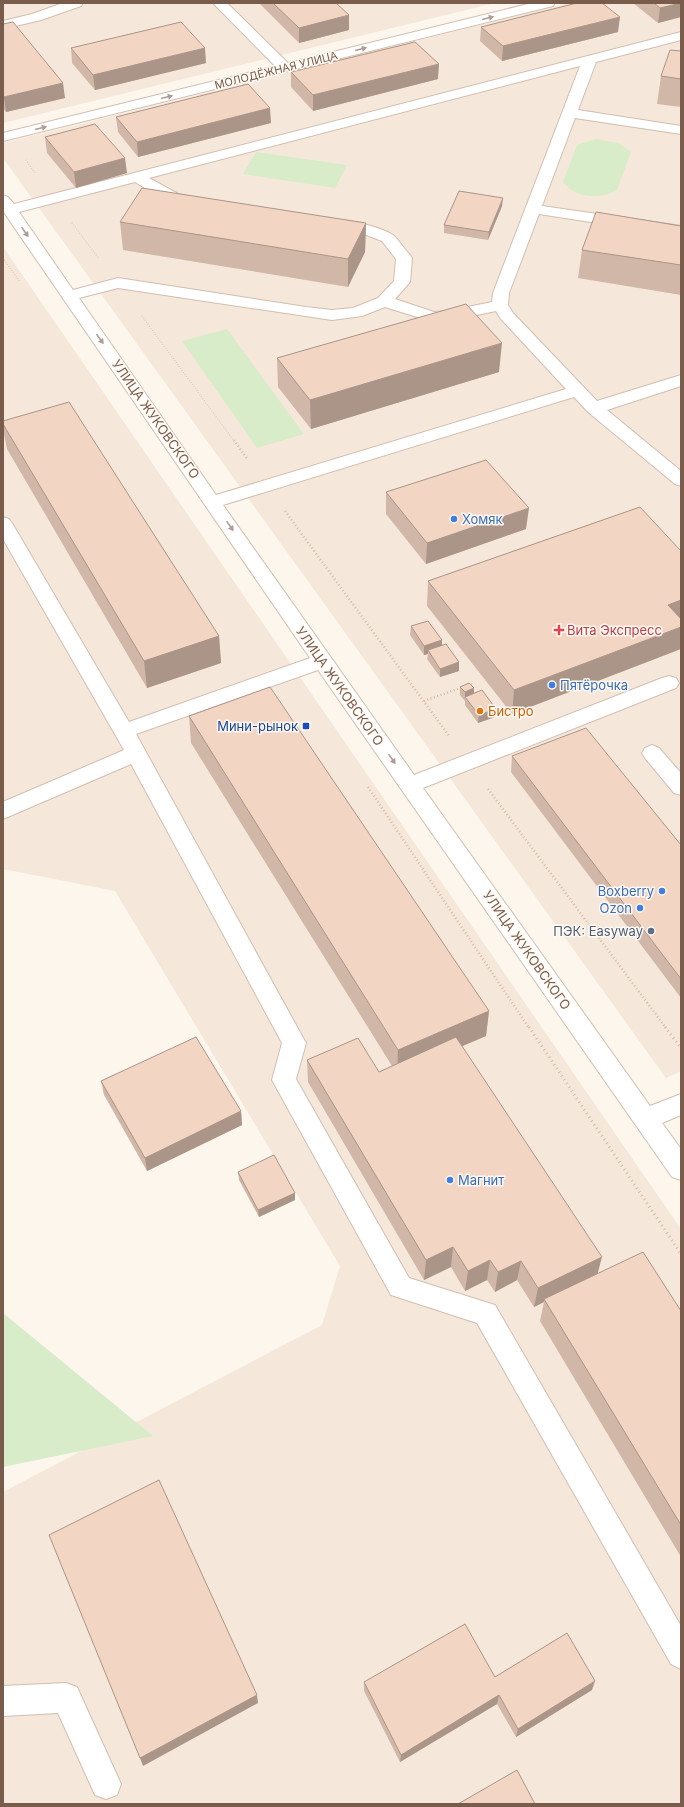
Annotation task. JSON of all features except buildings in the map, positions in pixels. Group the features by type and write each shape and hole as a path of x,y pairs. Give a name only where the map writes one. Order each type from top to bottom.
{"street":[{"path":"3,25 29,19 76,3"},
{"path":"220,3 285,68"},
{"name":"МОЛОДЁЖНАЯ УЛИЦА","path":"6,136 548,3"},
{"path":"20,8 29,19"},
{"path":"6,205 54,198 681,36"},
{"path":"590,59 500,293 500,305 507,316 576,391 594,408 681,480"},
{"path":"569,113 681,130"},
{"path":"136,177 178,200 209,204"},
{"name":"УЛИЦА ЖУКОВСКОГО","path":"6,205 322,661 681,1169"},
{"path":"533,209 681,231"},
{"path":"70,296 118,283 332,315 356,313 384,301 402,282 404,258 387,238 359,227 320,221"},
{"path":"384,301 433,316 448,316 500,305"},
{"path":"594,408 681,380"},
{"path":"213,502 576,391"},
{"path":"3,523 136,752 294,1043 284,1080 400,1287 486,1314 681,1654"},
{"path":"124,731 322,661"},
{"path":"410,785 669,683"},
{"path":"3,811 136,752"},
{"path":"652,753 681,788"},
{"path":"646,1119 681,1104"},
{"path":"3,1701 66,1698 106,1784"}],"path":[{"path":"6,136 118,283 468,762 681,1048"},
{"path":"3,258 21,284"},
{"path":"424,701 473,684"},
{"path":"366,784 681,1254"}],"shaded area":[{"path":"3,3 495,3 3,123"},
{"path":"569,3 681,3 681,1071 666,1078 3,158 3,143"},
{"path":"3,247 681,1229 681,1804 3,1804 3,1492 322,1325 340,1266 115,891 3,869"}],"green space":[{"path":"596,139 618,143 631,152 617,190 603,195 588,196 574,191 563,182 577,145"},
{"path":"256,152 347,165 335,188 243,174"},
{"path":"227,329 304,434 257,448 182,341"},
{"path":"3,1313 153,1436 3,1467"}],"place":[{"name":"Хомяк","path":"454,519"},
{"name":"Вита Экспресс","path":"559,630"},
{"name":"Пятёрочка","path":"552,685"},
{"name":"Бистро","path":"480,711"},
{"name":"Мини-рынок","path":"306,726"},
{"name":"Boxberry","path":"662,891"},
{"name":"Ozon","path":"640,908"},
{"name":"ПЭК: Easyway","path":"651,931"},
{"name":"Магнит","path":"450,1180"}]}
